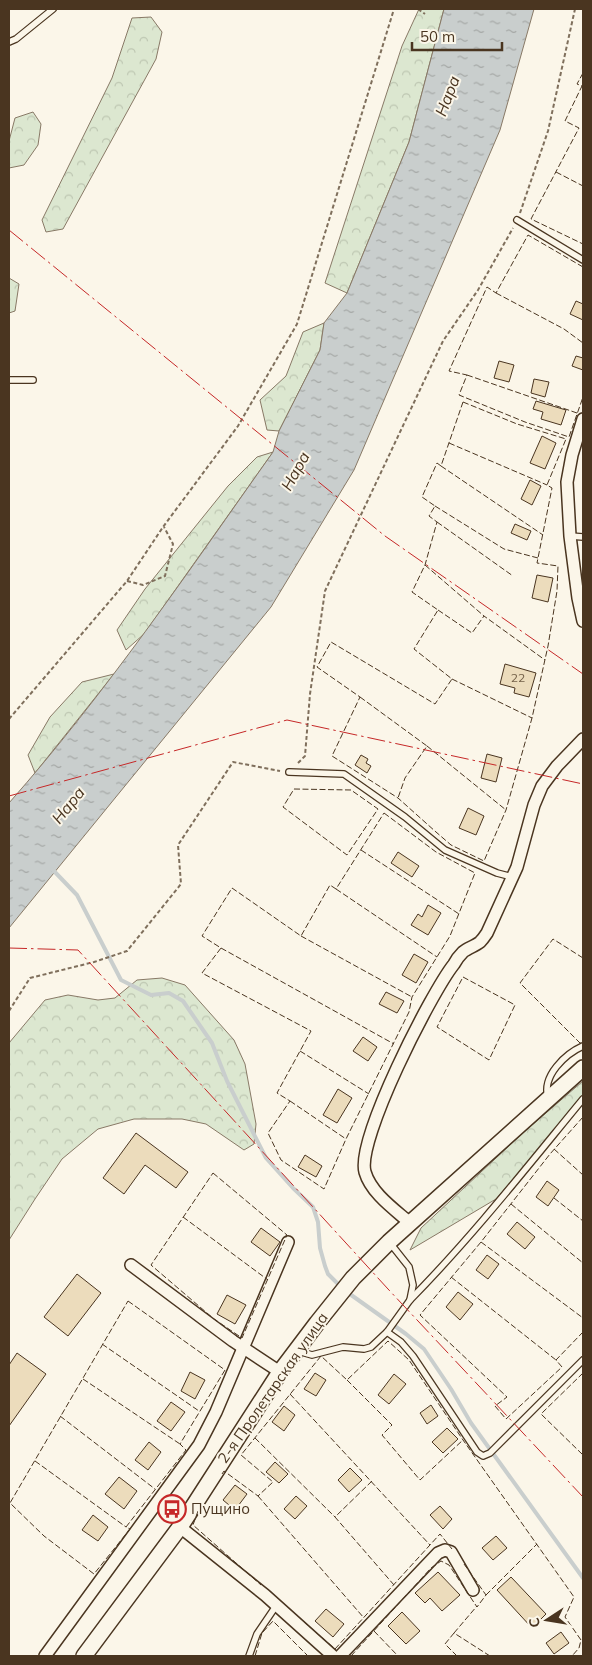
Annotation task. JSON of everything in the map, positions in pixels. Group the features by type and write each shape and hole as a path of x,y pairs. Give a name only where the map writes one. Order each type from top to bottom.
{"main road":[{"name":"2-я Пролетарская улица","path":"84,1656 180,1527 280,1372 353,1278 389,1242 583,1068"}],"street":[{"path":"582,424 572,454 567,482 570,536 583,621"},
{"path":"410,1223 372,1185 365,1171 366,1150 378,1111 420,1019 452,965 464,952 480,942 487,933 517,867 534,805 542,786 557,766 583,739"},
{"path":"45,1656 199,1445 216,1412 288,1242"},
{"path":"131,1265 242,1347 280,1372"},
{"path":"180,1527 277,1605 334,1656"},
{"path":"340,1656 438,1553 445,1550 451,1552 473,1590"}],"lane":[{"path":"9,42 53,9"},
{"path":"517,220 583,260"},
{"path":"9,380 33,380"},
{"path":"570,536 583,537"},
{"path":"289,772 344,774 405,817 445,850 497,873 512,877"},
{"path":"548,1099 546,1084 554,1070 570,1054 583,1046"},
{"path":"296,1350 312,1355 343,1347 364,1349 371,1347 387,1332 410,1300 437,1273 583,1099"},
{"path":"389,1242 409,1267 413,1284 410,1300"},
{"path":"387,1332 401,1342 413,1356 477,1452 483,1456 490,1453 583,1360"},
{"path":"250,1656 257,1634 277,1605"}],"path":[{"path":"9,719 127,580 164,526 238,426 297,324 394,9"},
{"path":"418,9 425,14"},
{"path":"9,1011 30,978 94,962 127,951 181,884 178,845 233,762 289,772 305,756 310,694 325,591 443,340 478,290 517,220 548,131 575,9"},
{"path":"127,580 143,585 165,576 173,544 164,526"}],"green space":[{"path":"419,9 444,9 409,142 347,293 325,283 402,46"},
{"path":"151,17 162,32 156,59 63,229 46,232 42,220 112,78 132,18"},
{"path":"33,112 41,124 38,145 24,165 9,168 9,141 15,118"},
{"path":"9,278 19,284 15,311 9,313"},
{"path":"324,323 320,350 279,431 267,430 260,400 286,376 303,332"},
{"path":"273,452 144,634 126,650 117,630 145,589 228,486 257,457"},
{"path":"114,674 35,773 28,755 50,717 82,682"},
{"path":"162,978 185,985 234,1040 245,1064 256,1124 254,1144 244,1150 206,1124 182,1119 134,1119 98,1129 62,1159 9,1240 9,1043 45,1000 68,995 98,1000 115,998 137,980"},
{"path":"583,1081 583,1098 496,1199 410,1250 421,1228 525,1131"}],"water":[{"name":"Нара","path":"444,9 534,9 500,130 354,470 271,607 9,928 9,803 113,675 178,587 273,452 279,431 320,350 324,323 347,293 409,142"}],"building":[{"path":"576,301 583,304 583,320 570,314"},
{"path":"576,356 583,358 583,370 572,366"},
{"path":"499,361 514,365 509,382 494,378"},
{"path":"534,379 549,382 545,397 531,393"},
{"path":"536,401 566,410 561,425 541,419 543,412 533,409"},
{"path":"542,436 556,443 545,469 530,463"},
{"path":"530,480 541,486 532,505 521,499"},
{"path":"515,524 531,531 527,540 511,533"},
{"path":"537,575 553,578 548,602 532,598"},
{"path":"505,664 536,673 529,697 514,693 515,688 500,684"},
{"path":"487,754 502,758 496,782 481,778"},
{"path":"361,755 368,759 366,763 371,766 367,773 355,765"},
{"path":"468,808 484,816 476,835 459,828"},
{"path":"398,852 419,866 412,877 391,863"},
{"path":"428,905 441,913 428,935 411,925 418,914 422,917"},
{"path":"414,954 428,962 416,983 402,975"},
{"path":"386,992 404,1001 397,1013 379,1004"},
{"path":"363,1037 377,1047 368,1061 353,1051"},
{"path":"338,1089 352,1098 337,1123 323,1115"},
{"path":"136,1133 188,1172 176,1188 145,1165 124,1194 103,1178"},
{"path":"305,1155 322,1166 316,1177 298,1167"},
{"path":"547,1181 559,1190 548,1206 536,1197"},
{"path":"517,1222 535,1237 525,1249 507,1234"},
{"path":"261,1228 280,1242 270,1256 251,1242"},
{"path":"487,1255 499,1264 488,1279 476,1270"},
{"path":"77,1274 101,1293 68,1336 44,1317"},
{"path":"458,1292 473,1304 460,1320 446,1307"},
{"path":"227,1295 246,1305 235,1324 217,1314"},
{"path":"17,1353 46,1374 9,1426 9,1365"},
{"path":"190,1372 205,1380 195,1399 181,1391"},
{"path":"315,1373 326,1380 316,1396 304,1389"},
{"path":"394,1374 406,1384 389,1404 378,1395"},
{"path":"171,1402 185,1412 171,1431 157,1421"},
{"path":"431,1405 438,1416 427,1424 420,1413"},
{"path":"284,1406 295,1415 284,1431 272,1422"},
{"path":"447,1428 458,1439 443,1453 432,1442"},
{"path":"149,1442 161,1452 148,1470 135,1460"},
{"path":"275,1462 288,1474 279,1483 266,1472"},
{"path":"350,1468 362,1480 349,1492 338,1480"},
{"path":"119,1477 137,1491 124,1509 105,1494"},
{"path":"235,1485 247,1494 235,1510 223,1500"},
{"path":"296,1496 307,1506 295,1519 284,1509"},
{"path":"440,1506 452,1519 443,1529 430,1515"},
{"path":"93,1515 108,1527 98,1541 82,1530"},
{"path":"496,1536 507,1548 493,1560 482,1548"},
{"path":"438,1572 460,1595 442,1611 430,1598 425,1603 415,1593"},
{"path":"511,1577 546,1614 532,1628 497,1590"},
{"path":"326,1609 344,1624 333,1637 315,1621"},
{"path":"402,1612 420,1631 406,1644 388,1626"},
{"path":"561,1632 569,1643 554,1654 546,1643"}],"waterway":[{"path":"52,869 77,895 121,980 151,995 169,993 183,1001 212,1043 227,1081 266,1158 313,1207 318,1222 320,1248 325,1266 328,1274 341,1287"},
{"path":"347,1292 424,1349 471,1423 583,1578"}],"fence":[{"path":"583,73 577,84 582,86 565,121 579,128 531,219 583,244"},
{"path":"556,172 583,186"},
{"path":"583,267 528,235 496,293 487,287 449,371 467,375 459,395 525,422 569,437 583,397"},
{"path":"496,293 564,329 583,343"},
{"path":"467,375 577,413"},
{"path":"463,402 517,424 566,439 547,485 552,488 537,563 558,566 557,591 548,646 532,718 506,810 484,861 451,845 398,798 332,756 360,697 317,667 331,642 435,704 452,679 414,649 438,610 412,592 425,565 437,522 429,516 435,506 422,497 437,463 441,466 463,402"},
{"path":"449,443 547,485"},
{"path":"441,466 543,535"},
{"path":"435,506 504,549 538,558"},
{"path":"437,522 513,576"},
{"path":"425,565 484,616"},
{"path":"438,610 472,633 484,616 545,660"},
{"path":"452,679 532,718"},
{"path":"360,697 427,746 405,778 398,798"},
{"path":"427,746 506,810"},
{"path":"294,789 351,790 378,809 347,855 283,807 294,789"},
{"path":"384,813 436,852 475,873 450,936 412,997 409,1012 346,1139 324,1189 281,1160 268,1133 290,1101 277,1093 311,1031 202,973 221,948 202,936 232,888 301,936 330,885 336,889 384,813"},
{"path":"361,850 459,914"},
{"path":"336,889 437,957"},
{"path":"301,936 412,997"},
{"path":"583,958 553,939 520,983 580,1043 583,1040"},
{"path":"221,948 394,1044"},
{"path":"463,977 515,1005 489,1060 437,1027 463,977"},
{"path":"300,1051 369,1094"},
{"path":"290,1101 346,1139"},
{"path":"583,1117 550,1154 481,1242 420,1315 507,1397 495,1406 506,1419 562,1367 556,1360 583,1332"},
{"path":"554,1149 583,1175"},
{"path":"213,1173 287,1235 242,1338 214,1319 151,1265 213,1173"},
{"path":"554,1198 583,1221"},
{"path":"511,1204 583,1263"},
{"path":"183,1217 268,1280"},
{"path":"481,1242 583,1318"},
{"path":"451,1277 556,1360"},
{"path":"128,1301 225,1370 180,1444 186,1450 126,1527 130,1529 94,1574 44,1536 10,1503 128,1301"},
{"path":"222,1474 224,1471 258,1496 273,1482 241,1455 321,1356 347,1380 388,1341 409,1360 574,1597 565,1617 581,1640 579,1648 572,1656"},
{"path":"102,1344 199,1411"},
{"path":"583,1373 541,1414 583,1455"},
{"path":"83,1379 180,1444"},
{"path":"347,1380 392,1425 382,1435 420,1480 463,1440"},
{"path":"290,1394 430,1545"},
{"path":"60,1416 155,1489"},
{"path":"255,1438 335,1517"},
{"path":"35,1461 126,1527"},
{"path":"372,1481 335,1517 394,1585"},
{"path":"258,1496 364,1618"},
{"path":"198,1511 193,1525 261,1585"},
{"path":"303,1621 335,1649 440,1534 452,1549"},
{"path":"486,1595 537,1544"},
{"path":"351,1656 431,1568 441,1561 449,1565 477,1607 486,1595 464,1564"},
{"path":"454,1633 477,1606"},
{"path":"255,1656 262,1633 273,1621 308,1656"},
{"path":"374,1631 398,1656"},
{"path":"457,1656 445,1644 454,1633 490,1656"}],"power":[{"path":"9,230 385,536 583,674"},
{"path":"9,796 287,720 583,784"},
{"path":"9,948 78,950 388,1289 583,1497"}],"place":[{"name":"Пущино","path":"172,1509"}]}
